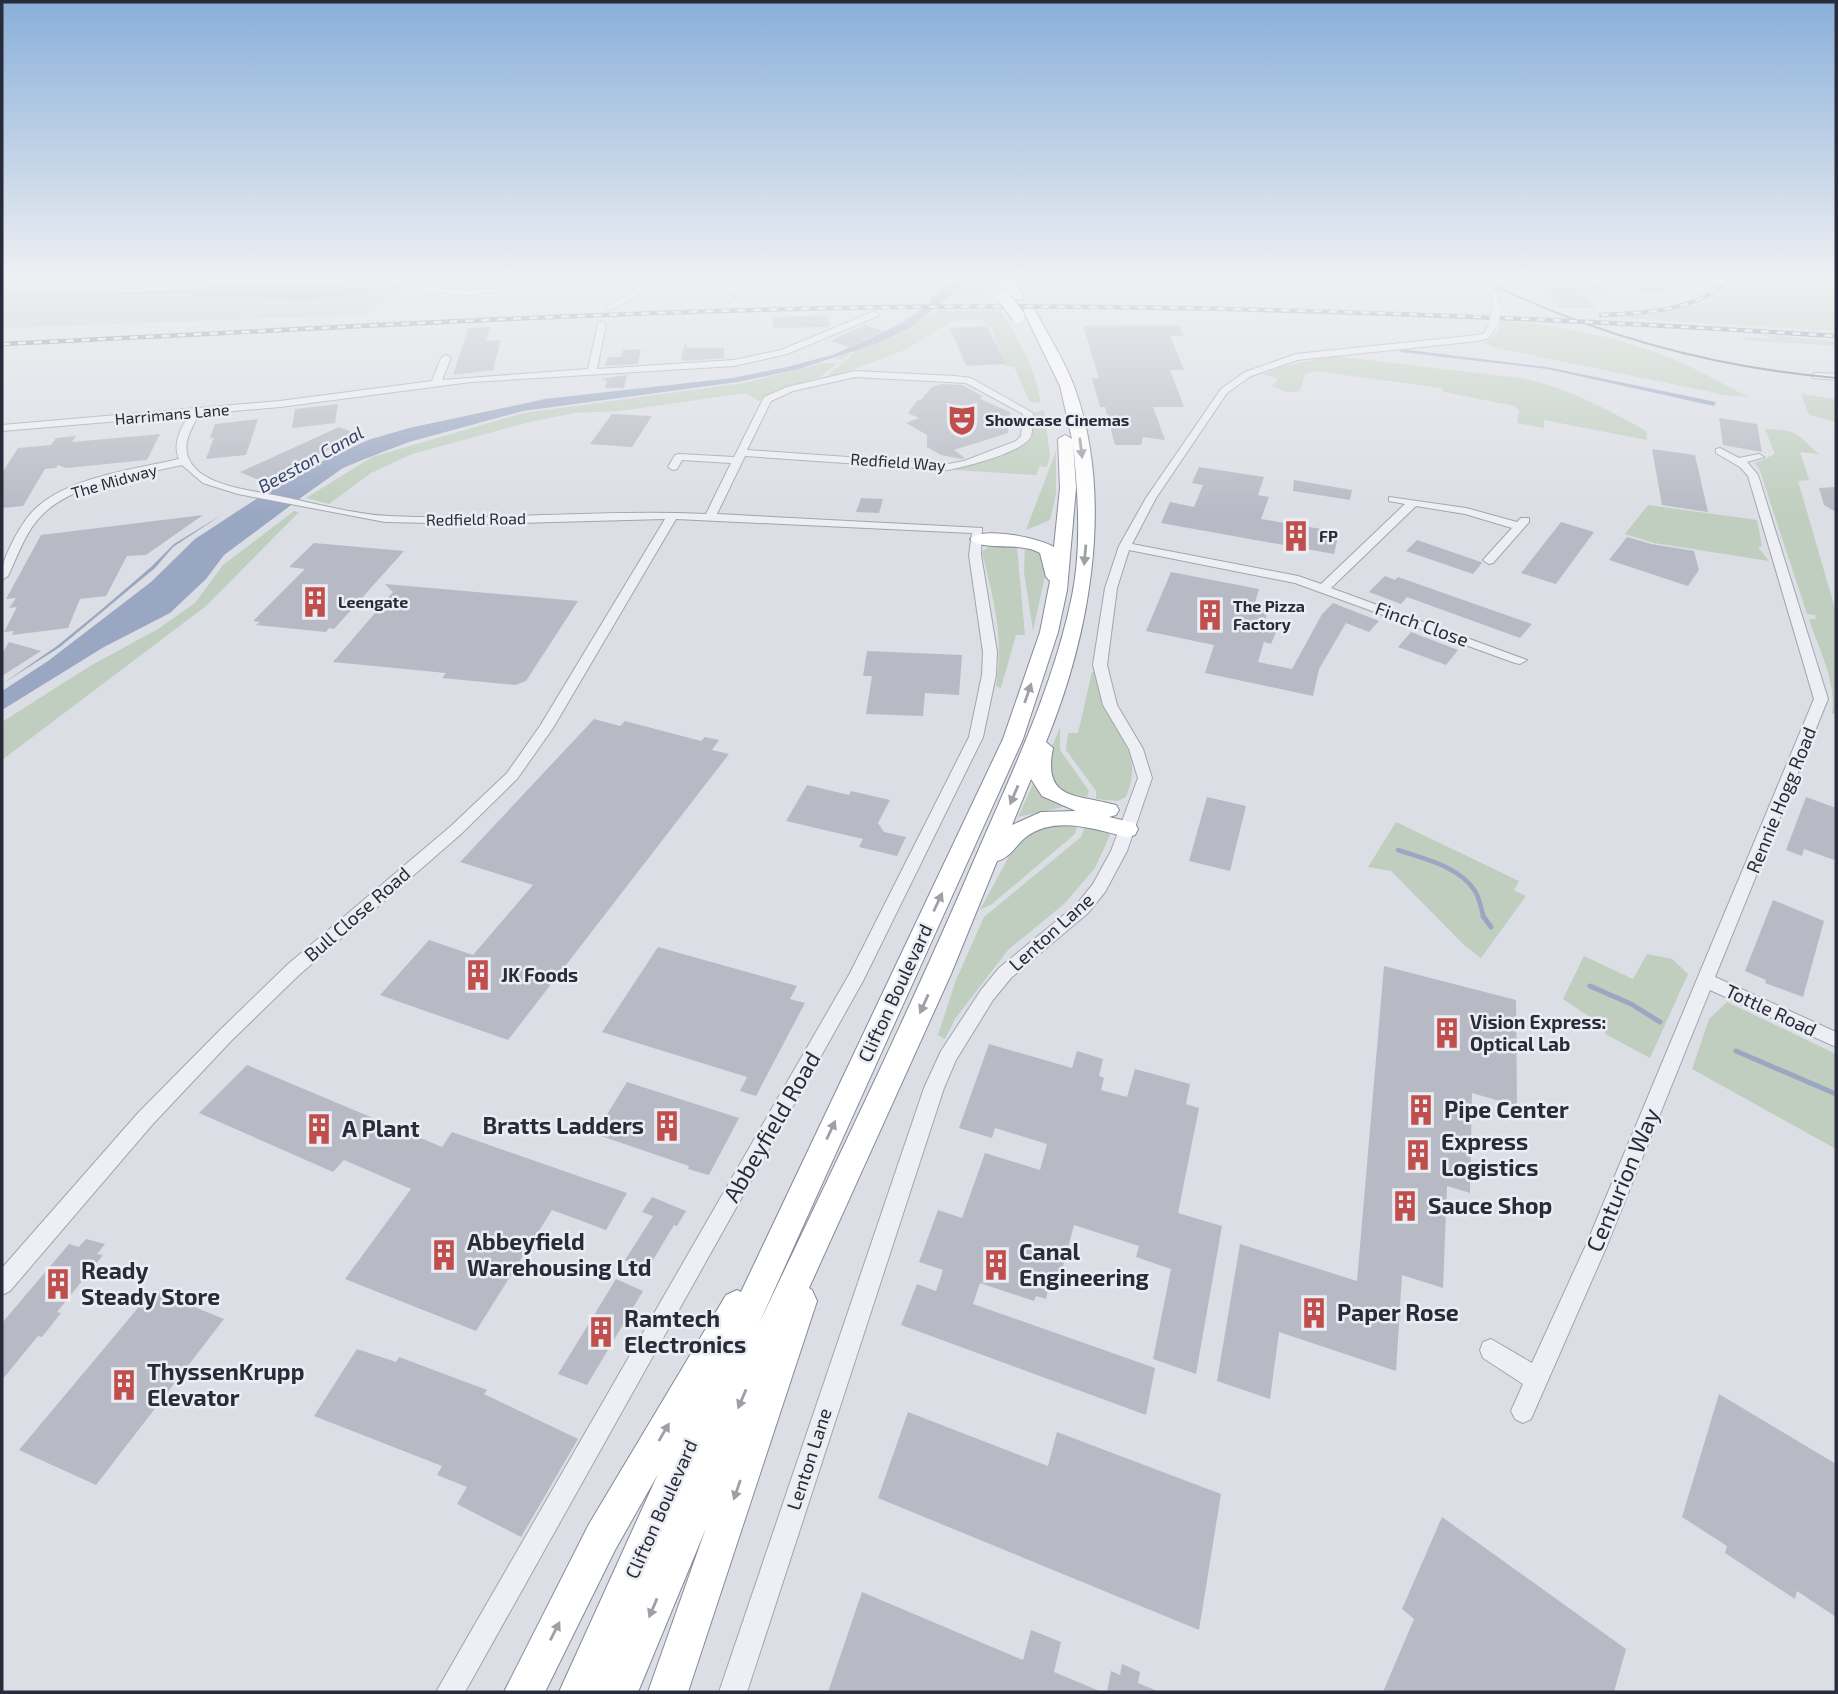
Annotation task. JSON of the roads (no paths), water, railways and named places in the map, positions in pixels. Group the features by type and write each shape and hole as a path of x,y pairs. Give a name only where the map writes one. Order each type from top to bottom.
{"highway":[{"name":"Clifton Boulevard","path":"618,1692 753,1374 818,1198 1013,739 1049,632 1058,590 1068,494 1065,434 1052,383 1042,357"},
{"name":"Clifton Boulevard","path":"579,1692 818,1198 966,908 1053,701 1081,595 1086,548 1085,486 1079,435 1067,386 1050,357"},
{"path":"978,534 1046,530 1055,524 1060,516 1068,494"},
{"path":"978,534 1037,544 1048,551 1058,590"},
{"path":"1053,701 1039,768 1044,786 1052,794 1129,822"},
{"path":"966,908 1010,836 1027,823 1051,817 1129,822"},
{"path":"524,1692 603,1537 818,1198"},
{"path":"668,1692 818,1198"}],"street":[{"path":"592,370 595,357"},
{"name":"Harrimans Lane","path":"2,428 351,396 436,383 592,370 712,365 763,357"},
{"name":"Lenton Lane","path":"733,1692 925,1113 948,1056 977,1007 1005,974 1082,909 1099,888 1119,851 1145,778 1143,765 1110,705 1100,665 1111,588 1125,546 1150,498 1224,391 1248,374 1299,357"},
{"path":"436,383 446,358"},
{"name":"Redfield Way","path":"710,517 740,456 761,402 790,389 823,380 866,374 968,380 1028,413 1026,436 1020,443 966,464 948,467 815,454 740,456"},
{"path":"1816,376 1835,378"},
{"path":"184,461 180,444 195,412"},
{"path":"687,457 695,443"},
{"name":"Rennie Hogg Road","path":"1706,980 1821,699 1753,475 1738,461 1720,451"},
{"path":"673,467 679,457 740,456"},
{"path":"1738,461 1759,457"},
{"name":"Redfield Road","path":"184,461 207,481 242,492 358,515 419,521 484,521 604,514 673,515 978,534"},
{"name":"The Midway","path":"2,576 35,516 57,498 77,489 184,461"},
{"path":"1393,499 1522,523 1489,560"},
{"path":"1324,588 1413,503"},
{"name":"Bull Close Road","path":"2,1284 145,1119 225,1036 292,970 456,830 512,776 546,728 673,515"},
{"name":"Abbeyfield Road","path":"450,1692 857,976 976,737 989,675 990,652 975,555 978,534"},
{"name":"Finch Close","path":"1125,546 1298,580 1520,660"},
{"name":"Tottle Road","path":"1706,980 1836,1040"},
{"name":"Centurion Way","path":"1523,1411 1595,1248 1706,980"},
{"path":"1491,1350 1536,1379"}],"water":[{"path":"824,357 835,357 799,369 738,382 523,411 409,442 343,468 224,555 206,579 170,613 104,647 2,710 2,691 48,661 151,582 195,539 293,475 368,440 409,428 545,399 732,378"},
{"path":"1444,357 1466,357 1547,367 1716,402 1714,406 1547,369"},
{"path":"223,514 173,547 155,568 60,647 2,684 57,646 151,567 174,544"}],"waterway":[{"path":"1398,850 1440,864 1460,875 1475,891 1484,917"},
{"path":"1484,917 1491,927"},
{"path":"1590,986 1631,1004 1660,1022"},
{"path":"1736,1051 1836,1094"}],"tram line":[{"path":"1697,357 1836,378"}],"place":[{"name":"Showcase Cinemas","path":"962,420"},
{"name":"FP","path":"1296,536"},
{"name":"Leengate","path":"315,602"},
{"name":"The Pizza Factory","path":"1210,615"},
{"name":"JK Foods","path":"478,975"},
{"name":"Vision Express: Optical Lab","path":"1447,1033"},
{"name":"Pipe Center","path":"1421,1110"},
{"name":"Bratts Ladders","path":"667,1126"},
{"name":"A Plant","path":"319,1129"},
{"name":"Express Logistics","path":"1418,1155"},
{"name":"Sauce Shop","path":"1405,1206"},
{"name":"Abbeyfield Warehousing Ltd","path":"444,1255"},
{"name":"Canal Engineering","path":"996,1265"},
{"name":"Ready Steady Store","path":"58,1284"},
{"name":"Paper Rose","path":"1314,1313"},
{"name":"Ramtech Electronics","path":"601,1332"},
{"name":"ThyssenKrupp Elevator","path":"124,1385"}],"water label":[{"name":"Beeston Canal","path":"311,460"}]}
